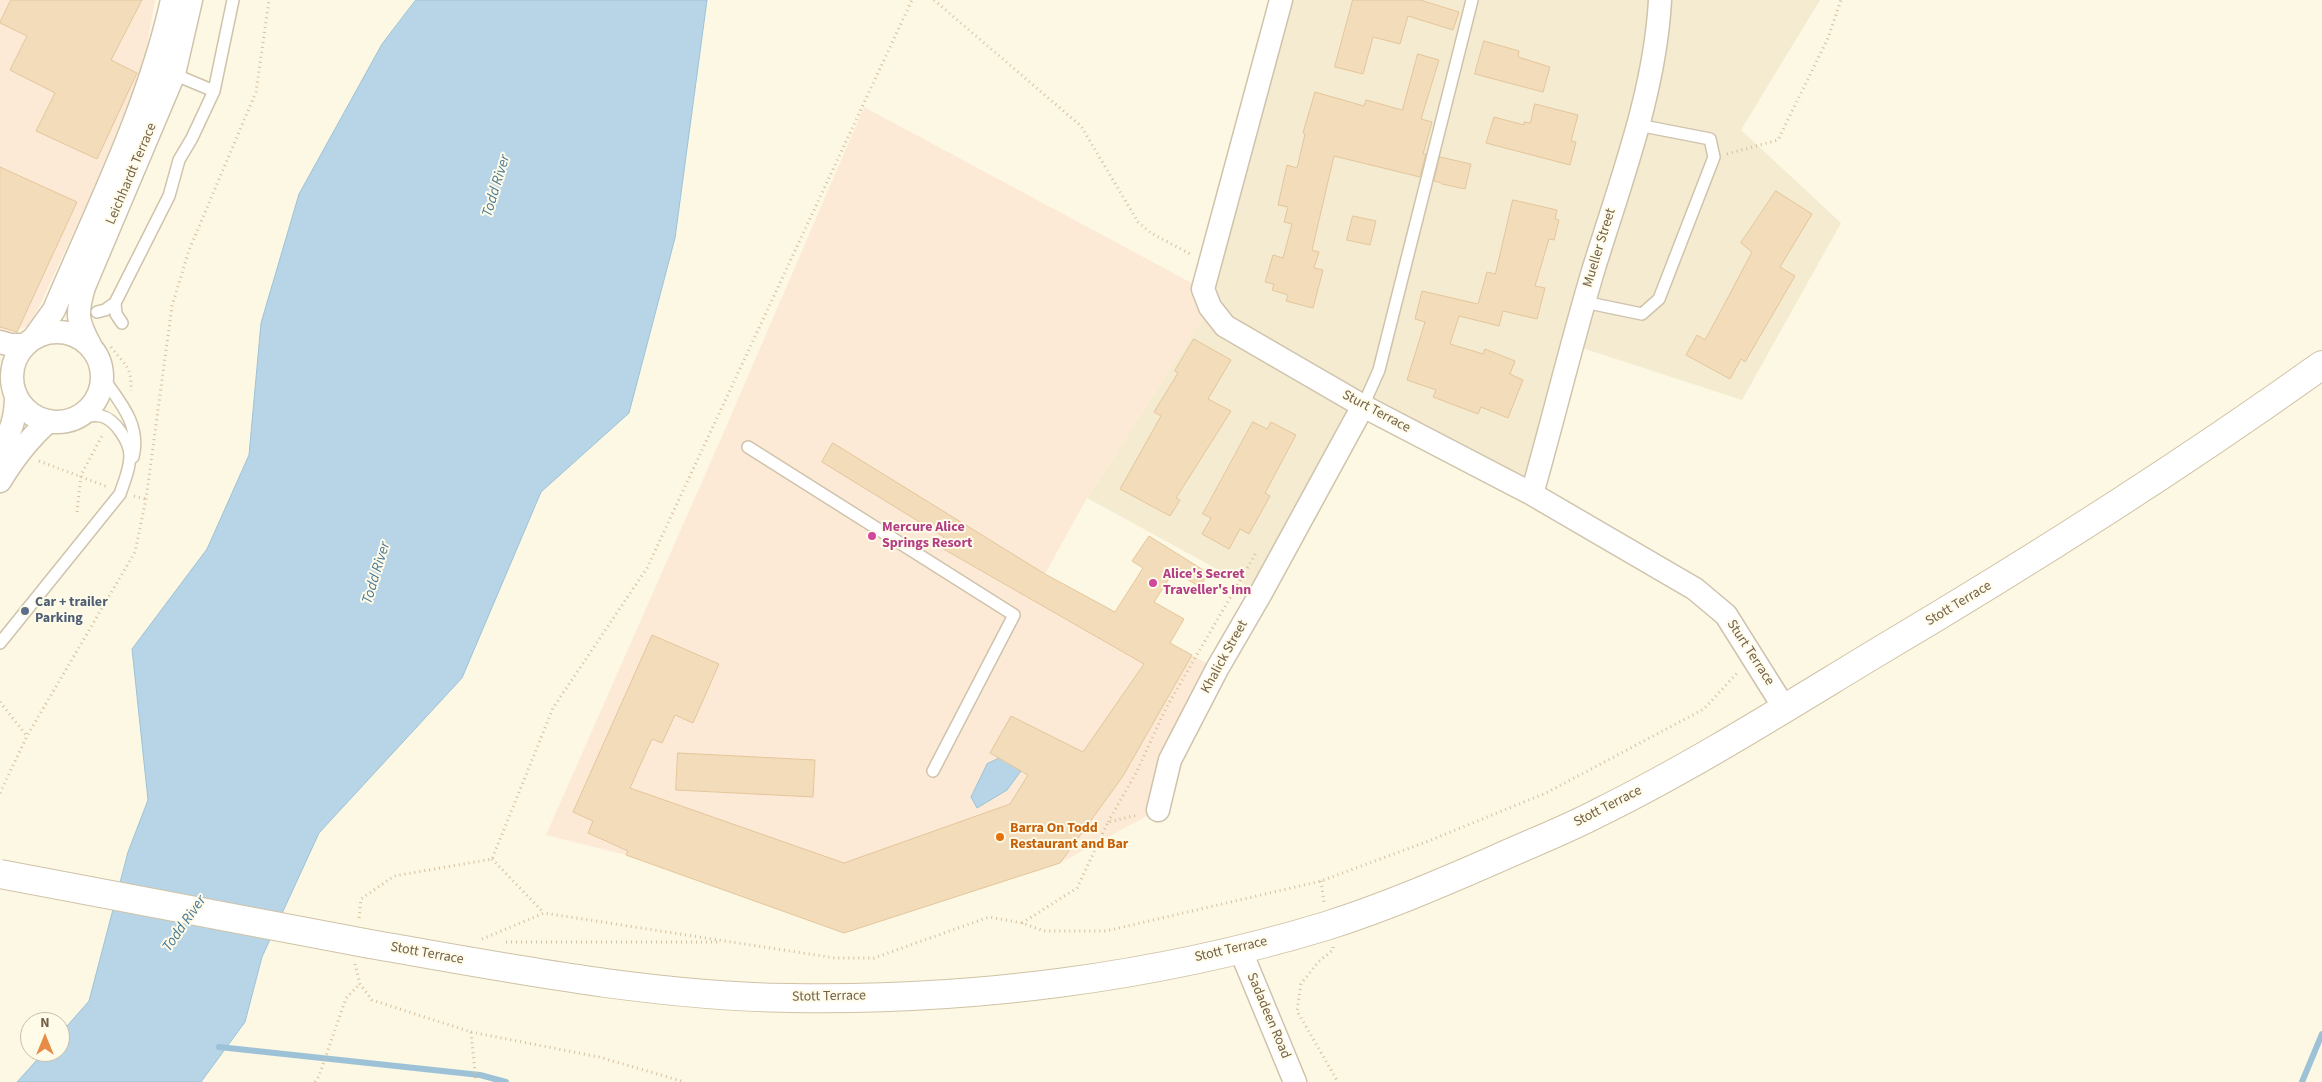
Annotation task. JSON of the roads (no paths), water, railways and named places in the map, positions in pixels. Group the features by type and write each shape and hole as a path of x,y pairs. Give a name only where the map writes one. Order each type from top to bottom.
{"main road":[{"name":"Stott Terrace","path":"0,874 361,942 573,979 716,994 787,998 893,996 1043,986 1240,950 1329,925 1418,893 1598,813 1785,709 2002,578 2263,407 2322,365"}],"street":[{"name":"Leichhardt Terrace","path":"29,342 54,310 165,70 172,0"},
{"name":"Leichhardt Terrace","path":"90,345 78,319 78,308 84,287 191,0"},
{"name":"Sturt Terrace","path":"1281,0 1203,289 1210,306 1226,326 1363,406 1532,494 1695,589 1726,615 1785,709"},
{"name":"Mueller Street","path":"1532,494 1584,302 1638,125 1659,27 1660,0"},
{"path":"44,333 69,333 90,345 97,355 103,378 100,391 94,402 85,412 74,419 62,422 49,421 29,412 16,395 6,368 29,342 44,333"},
{"path":"0,342 11,345 29,342"},
{"path":"0,480 10,449 10,433 15,420 16,395"},
{"name":"Khalick Street","path":"1158,810 1170,760 1217,669 1363,406"},
{"path":"10,449 49,421"},
{"name":"Sadadeen Road","path":"1240,950 1295,1082"}],"lane":[{"path":"97,312 106,310 115,303 169,196 179,160 192,138 214,91 233,0"},
{"path":"1363,406 1379,370 1472,0"},
{"path":"165,70 214,91"},
{"path":"1584,302 1642,314 1659,299 1714,157 1710,139 1638,125"},
{"path":"115,303 116,314 122,323"},
{"path":"0,643 120,494 135,450 134,429 122,406 103,378"},
{"path":"74,419 92,415 104,416 112,422 127,444 130,455 129,465"},
{"path":"748,447 1014,615 933,771"}],"water":[{"name":"Todd River","path":"416,0 707,0 675,238 629,413 541,492 462,678 319,833 262,957 245,1022 201,1082 17,1082 35,1062 70,1062 70,1023 89,1001 128,852 148,800 132,649 207,549 249,455 261,323 299,194 382,44"},
{"path":"1000,758 1021,771 1007,790 977,808 971,797 987,764"}],"waterway":[{"path":"2302,1082 2322,1034"},
{"path":"219,1047 480,1075 506,1082"}],"place":[{"name":"Mercure Alice Springs Resort","path":"872,536"},
{"name":"Alice's Secret Traveller's Inn","path":"1153,583"},
{"name":"Car + trailer Parking","path":"25,611"},
{"name":"Barra On Todd Restaurant and Bar","path":"1000,837"}]}
